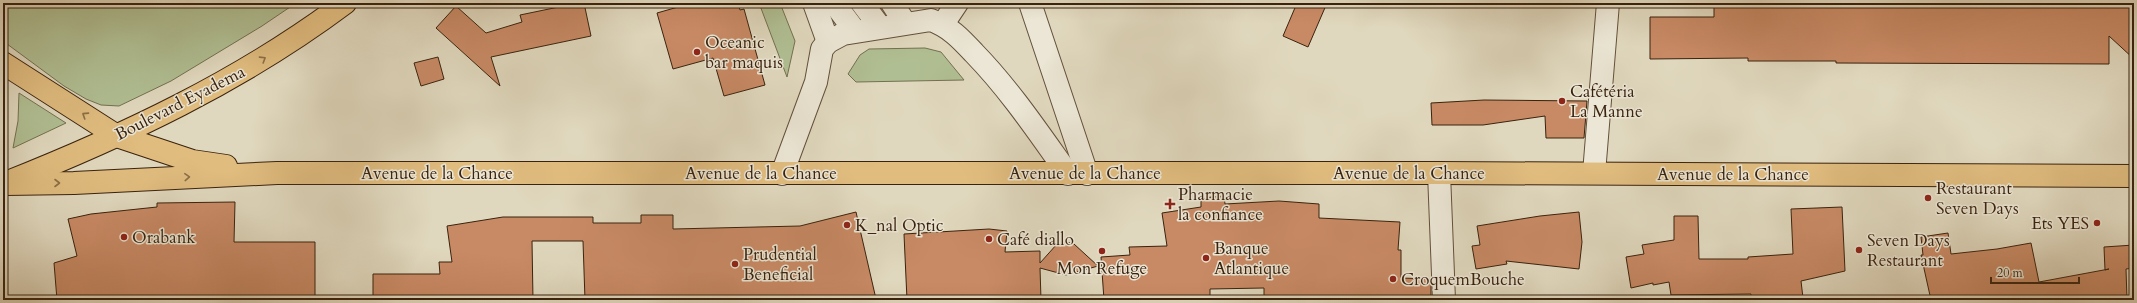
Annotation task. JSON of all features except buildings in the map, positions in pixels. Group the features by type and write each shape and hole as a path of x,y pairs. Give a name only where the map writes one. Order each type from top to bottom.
{"main road":[{"name":"Boulevard Eyadema","path":"4,184 117,136 210,91 262,60 346,3"},
{"path":"3,63 117,136 192,161 277,173"},
{"path":"4,184 74,183 277,173"},
{"name":"Avenue de la Chance","path":"277,173 1594,173 2134,176"}],"street":[{"path":"814,3 828,42"},
{"path":"834,3 855,31"},
{"path":"862,3 880,27"},
{"path":"892,3 905,23"},
{"path":"943,24 957,3"},
{"path":"1030,3 1078,174"},
{"path":"1594,173 1608,3"},
{"path":"782,174 816,82 822,49 828,42 834,37 855,31 931,20 943,24 953,32 1000,80 1078,174"},
{"path":"1439,173 1444,300"}],"green space":[{"path":"3,3 296,3 262,26 171,81 119,106 101,105 86,99 64,86 3,41"},
{"path":"759,3 780,3 795,41 787,77"},
{"path":"925,48 941,52 964,80 856,82 848,74 860,55 869,49"},
{"path":"19,93 66,123 13,148 18,121"}],"place":[{"name":"Oceanic bar maquis","path":"697,52"},
{"name":"Cafétéria La Manne","path":"1562,101"},
{"name":"Restaurant Seven Days","path":"1928,198"},
{"name":"Pharmacie la confiance","path":"1170,204"},
{"name":"Ets YES","path":"2097,223"},
{"name":"K_nal Optic","path":"847,225"},
{"name":"Orabank","path":"124,237"},
{"name":"Café diallo","path":"989,239"},
{"name":"Seven Days Restaurant","path":"1859,250"},
{"name":"Mon Refuge","path":"1102,251"},
{"name":"Banque Atlantique","path":"1206,258"},
{"name":"Prudential Beneficial","path":"735,264"},
{"name":"CroquemBouche","path":"1393,279"}]}
